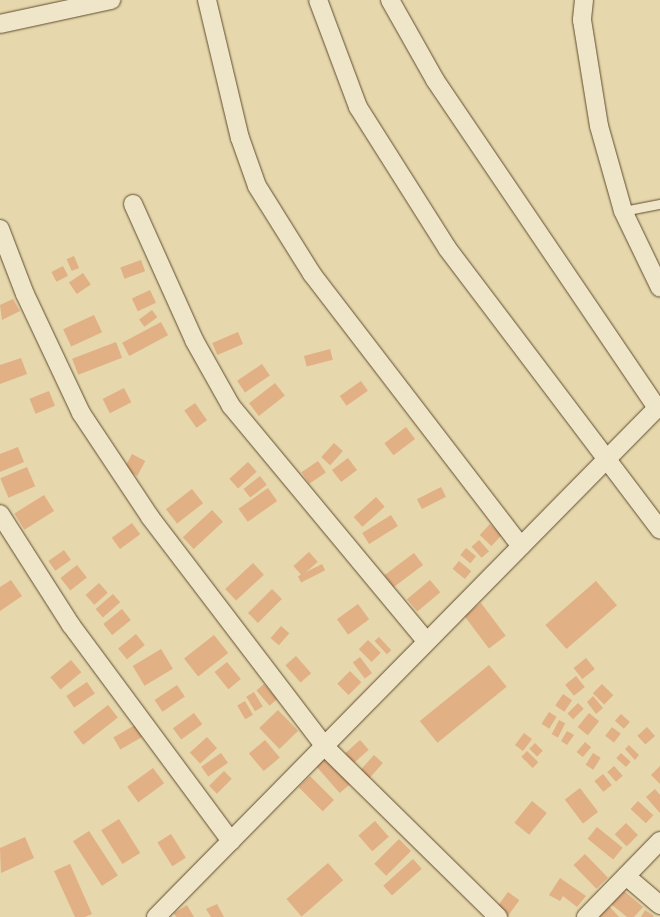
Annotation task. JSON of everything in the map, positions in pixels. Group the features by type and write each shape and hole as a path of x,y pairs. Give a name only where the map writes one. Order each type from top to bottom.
{"street":[{"path":"0,24 111,0"},
{"path":"206,0 240,138 257,186 312,274 521,546"},
{"path":"318,0 358,108 447,248 605,461 660,530"},
{"path":"156,917 659,406 435,80 390,0"},
{"path":"584,0 582,20 599,126 623,211 660,288"},
{"path":"134,204 194,340 231,406 426,641"},
{"path":"0,229 25,294 81,413 150,517 325,747 498,917"},
{"path":"0,514 71,625 232,841"},
{"path":"586,917 660,842"},
{"path":"626,876 660,904"}],"lane":[{"path":"623,211 660,204"}],"building":[{"path":"74,256 79,268 72,271 67,259"},
{"path":"141,260 145,271 124,279 120,268"},
{"path":"63,266 68,276 56,282 51,272"},
{"path":"83,273 91,285 77,294 69,283"},
{"path":"150,290 156,303 138,311 132,298"},
{"path":"13,299 20,311 2,320 0,305"},
{"path":"152,310 157,317 144,327 139,319"},
{"path":"94,315 102,332 71,347 63,329"},
{"path":"161,322 168,335 129,356 122,343"},
{"path":"238,332 243,344 217,355 212,343"},
{"path":"116,342 122,358 78,375 72,359"},
{"path":"330,349 333,360 307,367 304,356"},
{"path":"21,358 27,374 0,384 0,365"},
{"path":"262,364 270,376 245,392 237,381"},
{"path":"361,381 368,391 347,406 340,396"},
{"path":"275,383 285,396 259,416 249,403"},
{"path":"124,388 131,402 110,413 103,399"},
{"path":"49,391 55,406 36,414 30,399"},
{"path":"195,403 207,420 196,428 184,410"},
{"path":"406,427 415,439 393,455 384,443"},
{"path":"334,443 343,451 330,465 321,457"},
{"path":"18,447 24,462 0,472 0,454"},
{"path":"132,454 145,461 137,476 124,469"},
{"path":"348,458 357,470 341,482 332,470"},
{"path":"318,461 326,473 309,484 301,472"},
{"path":"248,462 257,472 238,488 229,479"},
{"path":"27,467 35,486 9,498 0,478"},
{"path":"260,476 267,485 250,498 243,489"},
{"path":"441,487 446,497 422,509 417,499"},
{"path":"268,488 277,501 248,522 239,509"},
{"path":"192,489 203,503 177,524 166,509"},
{"path":"44,495 54,511 24,530 14,514"},
{"path":"376,497 385,507 362,527 354,517"},
{"path":"212,510 223,522 194,549 183,537"},
{"path":"391,515 398,526 369,544 362,533"},
{"path":"132,523 140,534 120,549 112,538"},
{"path":"490,524 502,535 491,546 480,535"},
{"path":"479,540 489,551 482,558 472,547"},
{"path":"466,548 476,556 470,563 460,555"},
{"path":"64,550 71,560 55,571 48,561"},
{"path":"309,552 318,562 302,576 293,566"},
{"path":"414,553 423,565 393,587 384,575"},
{"path":"459,561 471,571 465,579 453,569"},
{"path":"253,563 264,575 236,601 225,589"},
{"path":"322,564 325,570 301,582 298,576"},
{"path":"77,565 87,578 70,591 60,578"},
{"path":"11,580 22,596 0,611 0,587"},
{"path":"430,580 440,592 417,612 407,599"},
{"path":"596,581 617,605 566,649 545,625"},
{"path":"99,583 108,593 94,605 86,595"},
{"path":"272,589 282,599 258,623 248,613"},
{"path":"113,594 120,602 103,617 96,609"},
{"path":"481,603 506,636 489,648 464,616"},
{"path":"358,604 369,619 348,635 337,619"},
{"path":"122,609 131,620 112,635 103,624"},
{"path":"281,626 289,633 279,645 271,638"},
{"path":"136,634 145,645 127,659 118,648"},
{"path":"214,635 228,653 198,677 184,658"},
{"path":"379,637 391,650 387,654 375,641"},
{"path":"368,640 381,653 372,662 359,649"},
{"path":"161,649 173,669 145,686 133,666"},
{"path":"296,656 311,673 301,683 285,665"},
{"path":"360,657 372,673 365,678 353,662"},
{"path":"586,658 595,669 582,679 574,668"},
{"path":"71,660 81,672 61,690 50,677"},
{"path":"227,662 241,679 228,689 215,672"},
{"path":"489,665 507,687 437,743 420,721"},
{"path":"350,671 361,682 349,695 337,684"},
{"path":"576,676 585,687 574,696 565,685"},
{"path":"87,682 95,694 74,708 66,696"},
{"path":"264,684 277,699 270,706 256,691"},
{"path":"602,684 613,695 604,705 593,693"},
{"path":"177,685 185,697 162,712 155,700"},
{"path":"254,692 263,707 255,711 246,697"},
{"path":"563,694 572,700 564,712 555,706"},
{"path":"593,696 603,708 596,714 587,702"},
{"path":"245,701 253,715 245,719 237,706"},
{"path":"578,703 584,709 573,719 567,714"},
{"path":"108,705 118,718 83,745 73,732"},
{"path":"278,710 298,731 279,749 259,728"},
{"path":"549,712 557,717 549,729 542,724"},
{"path":"194,713 202,724 181,740 173,728"},
{"path":"589,713 599,721 588,735 578,727"},
{"path":"621,714 630,722 624,729 615,721"},
{"path":"559,720 565,723 558,737 552,734"},
{"path":"135,725 142,737 120,750 113,738"},
{"path":"612,727 621,734 614,742 605,736"},
{"path":"647,727 655,736 645,745 637,736"},
{"path":"567,731 574,735 567,745 561,741"},
{"path":"524,733 532,739 523,751 515,745"},
{"path":"207,737 217,748 200,764 190,752"},
{"path":"265,740 280,758 264,771 249,753"},
{"path":"360,740 369,750 353,764 344,754"},
{"path":"585,742 591,747 583,757 577,752"},
{"path":"535,743 543,751 537,756 529,749"},
{"path":"629,745 639,755 635,760 625,749"},
{"path":"527,751 538,762 533,768 521,757"},
{"path":"221,753 228,763 208,777 201,767"},
{"path":"593,753 601,758 593,770 586,765"},
{"path":"621,753 631,762 626,767 616,758"},
{"path":"374,755 383,763 368,779 359,771"},
{"path":"326,756 350,784 340,793 315,765"},
{"path":"614,766 623,776 616,782 607,772"},
{"path":"660,766 660,784 651,775"},
{"path":"153,768 164,783 138,802 127,787"},
{"path":"224,771 232,779 217,794 209,786"},
{"path":"603,774 612,785 603,792 594,781"},
{"path":"310,776 334,800 323,811 299,787"},
{"path":"580,788 598,812 583,823 565,799"},
{"path":"655,789 660,795 660,813 646,797"},
{"path":"532,801 547,813 529,835 514,823"},
{"path":"638,801 653,815 646,823 630,809"},
{"path":"119,819 140,853 122,864 101,830"},
{"path":"375,821 389,837 372,851 358,835"},
{"path":"626,823 638,835 627,846 615,834"},
{"path":"597,827 623,848 613,859 588,839"},
{"path":"89,831 118,875 102,886 73,841"},
{"path":"171,834 186,858 172,866 157,842"},
{"path":"25,837 34,858 1,873 0,848"},
{"path":"399,839 411,851 386,876 374,864"},
{"path":"585,854 608,878 596,889 573,865"},
{"path":"413,859 422,869 392,895 383,886"},
{"path":"328,863 343,880 302,916 286,899"},
{"path":"70,864 92,914 85,917 75,917 54,871"},
{"path":"560,878 586,896 577,907 563,896 560,901 549,895"},
{"path":"623,890 643,907 634,917 627,917 611,904"},
{"path":"508,892 519,900 508,916 496,908"},
{"path":"217,904 224,917 211,917 206,909"},
{"path":"187,905 194,917 176,917 174,913"},
{"path":"608,905 619,917 597,917"},
{"path":"645,910 654,916 641,917"}]}
